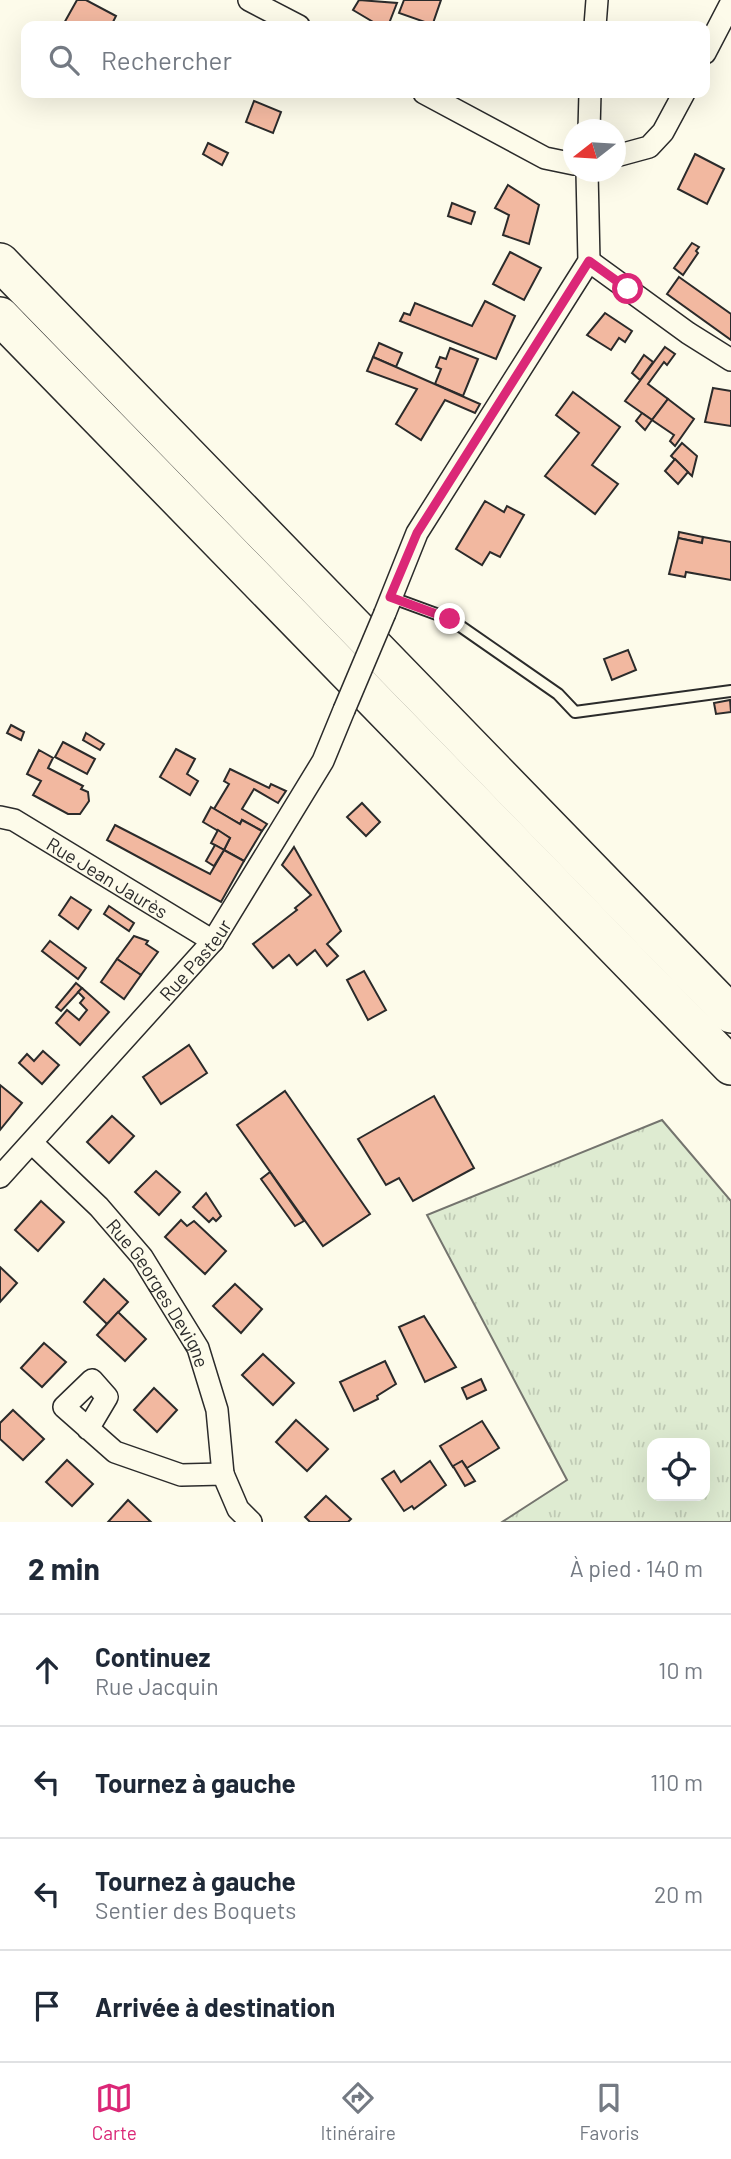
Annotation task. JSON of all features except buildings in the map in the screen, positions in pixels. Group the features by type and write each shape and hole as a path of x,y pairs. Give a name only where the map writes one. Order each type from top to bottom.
{"highway":[{"path":"0,262 731,1014"},
{"path":"0,316 731,1066"}],"street":[{"path":"249,0 289,21"},
{"path":"595,21 597,0"},
{"path":"710,44 731,4"},
{"path":"433,98 545,158 563,162"},
{"path":"589,119 590,98"},
{"path":"626,153 649,148 663,132 681,98"},
{"path":"587,182 589,261 688,333 731,360"},
{"name":"Rue Pasteur","path":"0,1177 213,941 323,761 417,533 589,261"},
{"name":"Rue Jean Jaurès","path":"0,817 14,820 213,941"},
{"name":"Rue Georges Devigne","path":"32,1143 99,1207 142,1257 198,1348 216,1410 223,1474 238,1509 251,1522"},
{"path":"89,1429 114,1452 181,1475 223,1474"}],"lane":[{"path":"387,605 450,619 558,694 575,712 731,691"}],"green space":[{"path":"662,1120 731,1201 731,1522 502,1522 567,1480 427,1215"}],"route":[{"path":"450,619 390,597 417,533 589,261 628,289"}]}
